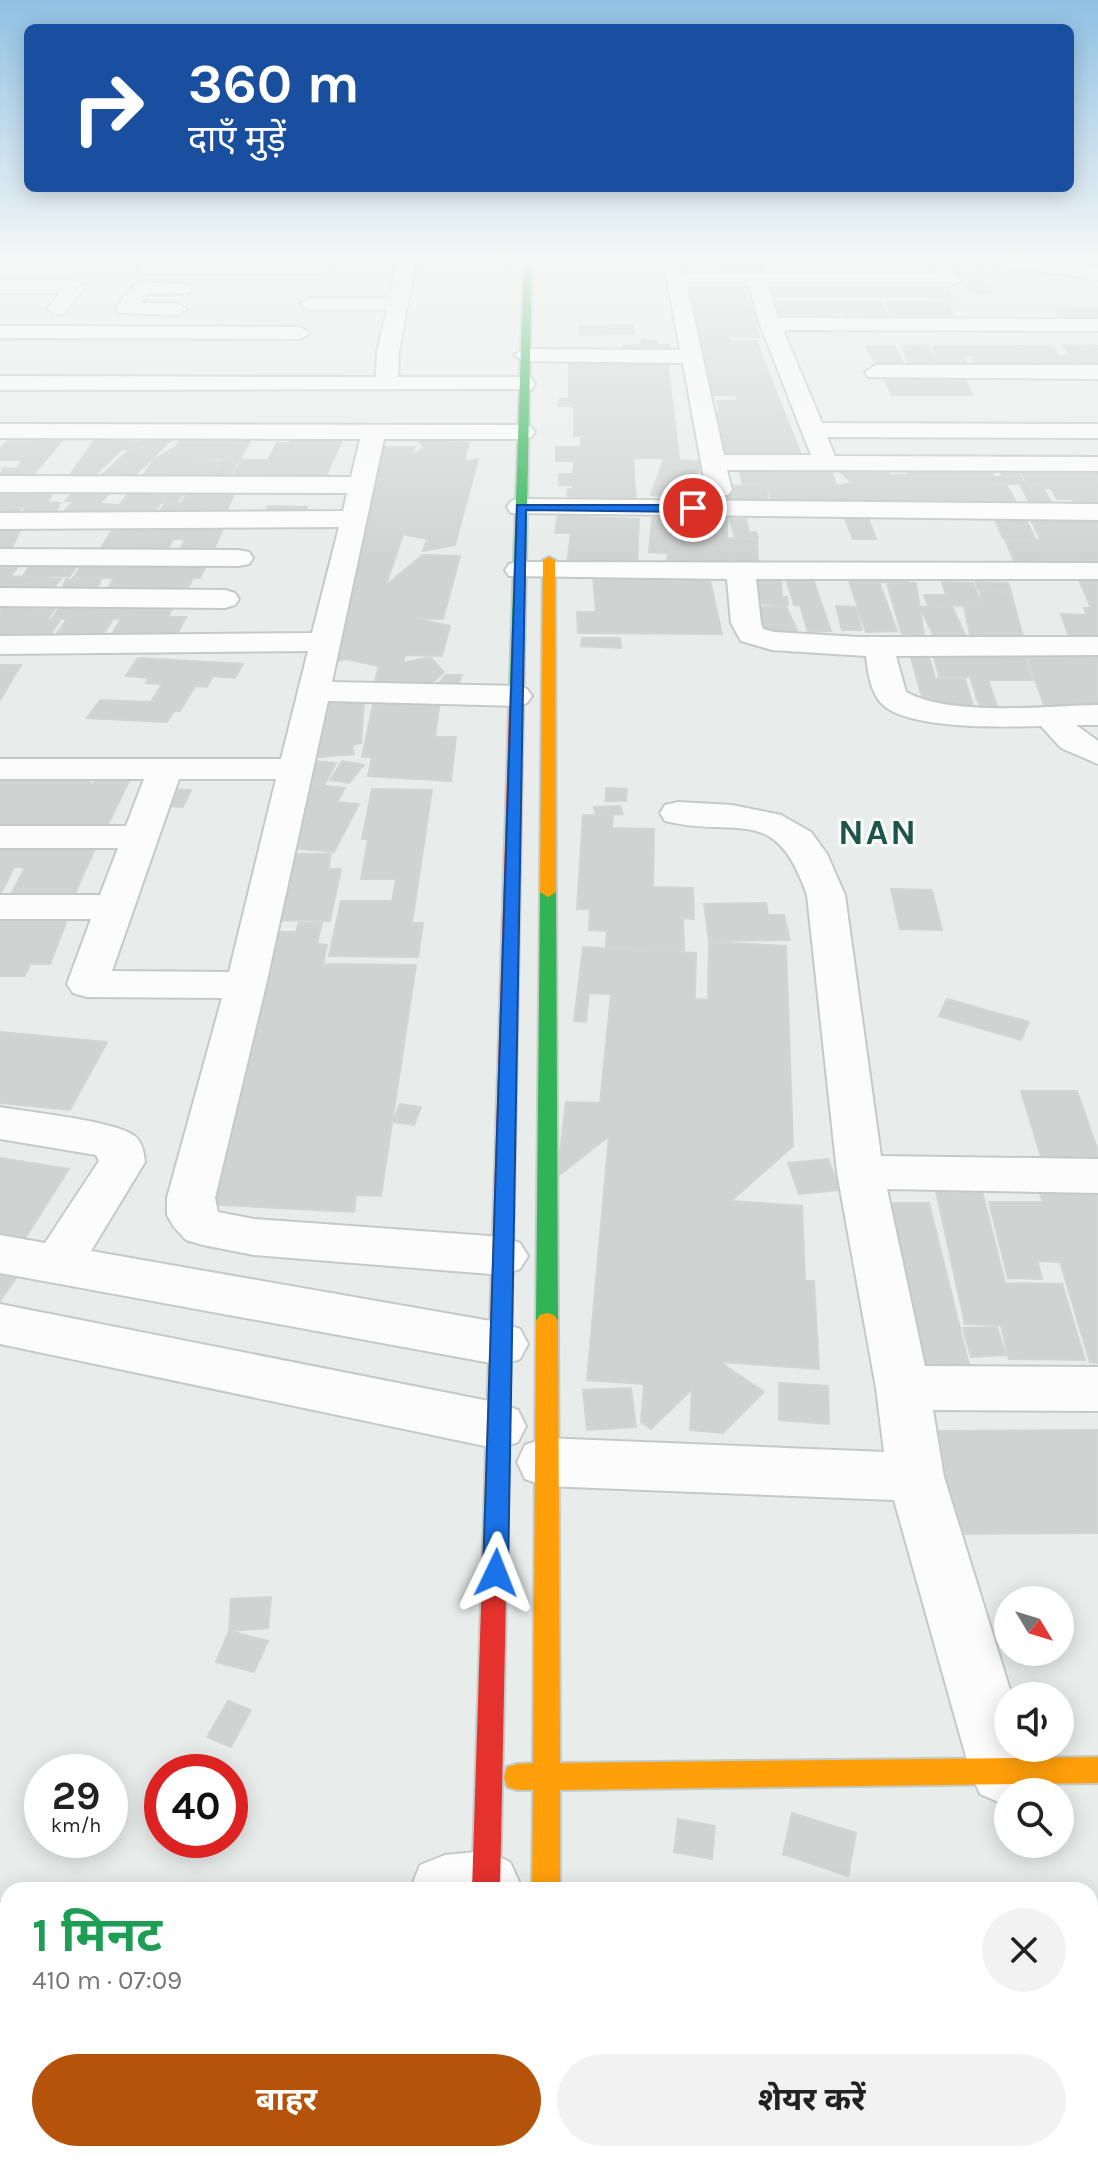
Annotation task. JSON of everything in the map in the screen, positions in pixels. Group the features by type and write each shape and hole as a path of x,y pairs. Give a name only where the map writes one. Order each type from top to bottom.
{"street":[{"path":"285,384 293,358"},
{"path":"387,384 388,358"},
{"path":"491,1882 490,1779 525,358"},
{"path":"532,358 548,364 674,358"},
{"path":"548,358 548,364"},
{"path":"692,358 722,509"},
{"path":"784,358 826,463"},
{"path":"895,414 872,365 1098,372"},
{"path":"0,383 524,384"},
{"path":"115,431 150,384"},
{"path":"814,430 895,414 1098,431"},
{"path":"0,431 523,432"},
{"path":"55,484 89,431"},
{"path":"374,432 246,985 191,1198 191,1215 203,1227 254,1237 503,1256"},
{"path":"713,462 1098,464"},
{"path":"0,484 265,484 358,502"},
{"path":"209,643 265,484"},
{"path":"0,521 252,520 358,502"},
{"path":"520,507 549,515 722,509 1000,542 1098,571"},
{"path":"519,570 741,570 1000,542 1098,512"},
{"path":"494,1882 547,1774 545,1462 549,515"},
{"path":"0,557 239,558"},
{"path":"741,570 746,625 750,634 764,640 787,644 879,646 1098,646"},
{"path":"0,597 225,599"},
{"path":"0,645 325,642"},
{"path":"879,646 891,693 905,707 953,715 1098,715"},
{"path":"314,691 516,696"},
{"path":"1048,715 1073,741 1098,754"},
{"path":"0,769 296,769"},
{"path":"165,769 87,984 246,985"},
{"path":"678,813 755,820 789,831 809,853 826,895 860,1172 903,1388 916,1477 1003,1771"},
{"path":"0,837 140,837"},
{"path":"0,907 115,907"},
{"path":"0,1123 107,1141 120,1148 122,1162 58,1264"},
{"path":"860,1172 1098,1176"},
{"path":"0,1254 502,1344"},
{"path":"0,1324 499,1426"},
{"path":"903,1388 1098,1389"},
{"path":"545,1462 916,1477"},
{"path":"490,1779 547,1774 1098,1770"}],"building":[{"path":"697,358 763,358 802,457 719,459 709,413 720,413 717,401 738,401 736,395 714,395 712,388 705,388"},
{"path":"872,358 900,358 906,368 877,368"},
{"path":"907,358 933,358 934,361 935,358 964,358 968,366 910,367"},
{"path":"974,358 1073,358 1079,367 1040,365 1038,360 1036,367 972,366"},
{"path":"1073,358 1098,358 1098,366 1080,366"},
{"path":"569,359 667,359 679,458 633,458 636,504 567,504 568,489 573,489 573,485 559,485 559,474 573,474 574,461 556,461 556,447 581,447 581,436 574,436 574,406 559,406 560,399 569,399"},
{"path":"881,373 963,373 972,395 892,395"},
{"path":"293,438 342,439 325,479 233,476 241,460 268,460 277,443 291,443"},
{"path":"414,438 469,443 464,462 478,459 455,545 423,551 427,539 403,534 386,585 423,555 460,556 443,619 413,618 450,626 442,656 405,655 403,663 430,657 444,672 429,686 374,684 379,666 346,659 328,664 383,447 415,447 412,456 425,447"},
{"path":"95,439 170,441 131,479 100,477 129,450 122,449 93,477 68,478"},
{"path":"63,440 31,477 0,476 3,468 16,469 23,460 0,460 0,449 8,441"},
{"path":"180,440 250,441 240,459 196,458 219,462 210,479 143,476 153,460 177,446"},
{"path":"664,459 701,462 696,477 702,477 695,499 651,495"},
{"path":"222,460 238,460 229,479 212,479"},
{"path":"905,465 976,466 987,484 1006,484 1017,504 979,504 974,501 773,504 767,484 743,484 739,470 829,466 837,486 853,483 839,471 888,469 891,475 909,475"},
{"path":"978,466 988,466 994,477 1003,477 998,467 1015,467 1025,484 987,484"},
{"path":"1019,466 1098,467 1098,504 1075,504 1072,499 1057,499 1051,488 1044,488 1042,484 1027,484"},
{"path":"134,486 188,489 177,502 162,502 150,518 107,512 102,518 60,516 73,502 119,505"},
{"path":"190,486 237,487 224,517 157,516 165,503 182,503"},
{"path":"725,486 766,486 769,506 728,505"},
{"path":"1021,486 1042,486 1053,506 1031,506"},
{"path":"0,487 55,487 48,502 60,503 56,513 21,515 30,499 16,514 0,517"},
{"path":"75,491 110,493 100,503 65,501"},
{"path":"268,506 307,507 303,518 263,518"},
{"path":"558,512 585,513 585,517 639,519 637,565 567,564 571,533 555,533"},
{"path":"867,515 876,539 853,539 844,516"},
{"path":"993,515 1024,515 1035,539 1003,538"},
{"path":"692,517 727,518 727,538 757,539 758,561 667,560 668,553 649,552 652,518 692,520"},
{"path":"1030,518 1098,518 1098,561 1046,560 1048,565 1016,565 1005,539 1041,540"},
{"path":"730,519 746,519 749,532 756,532 758,538 735,538"},
{"path":"116,523 225,524 212,554 195,554 198,548 181,548 185,539 173,539 165,554 98,553"},
{"path":"0,524 23,524 9,554 0,554"},
{"path":"85,560 206,566 200,578 193,578 185,594 105,593 114,578 74,577"},
{"path":"30,565 77,566 70,576 23,576"},
{"path":"0,567 17,568 10,576 61,579 46,596 0,593"},
{"path":"709,576 722,634 578,633 577,612 596,612 593,577"},
{"path":"747,576 781,578 782,597 787,597 788,605 749,603"},
{"path":"1078,577 1098,578 1098,635 1068,634 1061,614 1086,615 1084,608 1091,608"},
{"path":"101,578 96,593 60,595 66,579"},
{"path":"848,578 907,578 908,582 879,582 897,631 866,632"},
{"path":"787,582 814,582 831,631 808,632 800,605 794,605"},
{"path":"942,582 973,583 982,606 928,605 924,595 946,595"},
{"path":"976,582 1008,583 1011,592 978,590"},
{"path":"887,583 916,583 924,634 902,635"},
{"path":"980,591 1011,593 1023,637 970,635 964,606 983,607"},
{"path":"65,600 177,601 168,617 186,617 176,636 112,634 121,619 113,619 101,638 55,636 67,619 52,618"},
{"path":"0,602 58,604 47,620 60,620 47,640 0,640"},
{"path":"786,606 798,633 755,633 750,607"},
{"path":"836,606 856,607 862,630 842,630"},
{"path":"952,606 966,637 934,637 920,607"},
{"path":"582,638 620,638 621,648 581,646"},
{"path":"1024,648 1098,652 1098,707 1044,705"},
{"path":"909,650 927,650 935,678 965,679 974,709 925,708"},
{"path":"932,650 1023,652 1033,680 988,680 998,709 980,708 970,677 939,676"},
{"path":"138,658 243,664 235,678 213,676 207,687 195,686 180,711 174,711 167,722 87,718 100,700 151,702 162,684 146,683 149,678 126,676"},
{"path":"0,665 21,665 0,700"},
{"path":"446,675 462,675 457,687 437,685"},
{"path":"374,700 440,700 435,737 456,737 451,781 368,776 372,757 362,757"},
{"path":"364,701 361,743 352,745 354,754 307,758 315,714 329,714 328,704"},
{"path":"304,760 336,763 325,784 296,781"},
{"path":"342,761 364,765 349,783 330,780"},
{"path":"98,776 131,777 104,833 0,830 0,777 83,778 93,784"},
{"path":"301,783 345,788 337,802 359,804 334,852 280,847"},
{"path":"606,788 627,789 626,801 606,801"},
{"path":"164,789 191,790 183,807 156,805"},
{"path":"372,789 432,790 412,923 423,923 418,957 329,956 341,901 392,901 396,879 361,879 368,839 362,839"},
{"path":"620,806 623,814 596,815 594,807"},
{"path":"583,815 613,816 612,828 654,829 653,887 693,888 694,919 683,918 684,950 606,947 607,931 589,930 590,909 577,909"},
{"path":"0,841 98,842 72,900 9,899 25,867 14,867 0,895"},
{"path":"282,854 331,854 328,869 341,869 330,921 265,920"},
{"path":"891,889 932,890 942,930 900,929"},
{"path":"766,903 768,915 784,915 790,940 709,941 704,904"},
{"path":"0,915 69,915 50,964 30,964 25,976 0,976"},
{"path":"299,922 322,923 317,944 327,945 323,964 416,965 381,1196 356,1195 354,1212 202,1204 265,932 296,932"},
{"path":"709,942 786,946 793,1146 731,1201 802,1206 805,1281 814,1281 819,1369 720,1362 764,1392 723,1433 690,1430 692,1389 651,1429 641,1422 644,1384 587,1380 609,1136 557,1177 566,1102 600,1103 611,994 589,993 586,1022 574,1021 583,947 696,953 695,999 708,1000"},
{"path":"947,999 1029,1022 1021,1040 939,1016"},
{"path":"0,1032 107,1042 70,1110 0,1103"},
{"path":"1021,1091 1077,1091 1098,1151 1098,1161 1042,1160"},
{"path":"400,1104 421,1107 414,1125 393,1122"},
{"path":"0,1158 69,1169 24,1240 0,1236"},
{"path":"828,1159 840,1190 799,1194 788,1163"},
{"path":"936,1191 982,1191 1005,1283 1062,1284 1085,1360 1009,1359 1001,1325 965,1324"},
{"path":"1039,1192 1098,1193 1098,1363 1090,1362 1060,1262 1037,1261 1042,1279 1008,1278 989,1202 1043,1202"},
{"path":"879,1203 929,1203 970,1369 914,1369"},
{"path":"0,1274 16,1278 0,1301"},
{"path":"997,1327 1006,1355 971,1357 963,1328"},
{"path":"779,1383 828,1386 829,1424 779,1420"},
{"path":"631,1388 636,1427 587,1430 583,1390"},
{"path":"1098,1430 1098,1533 956,1534 938,1431"},
{"path":"271,1597 268,1628 229,1631 231,1599"},
{"path":"229,1631 268,1641 254,1672 216,1662"},
{"path":"228,1701 251,1710 231,1747 207,1737"},
{"path":"792,1813 856,1833 848,1876 783,1854"},
{"path":"678,1819 715,1826 712,1859 674,1852"}],"traffic: fast":[{"path":"516,712 525,358"},
{"path":"547,1321 548,892"}],"traffic: slow":[{"path":"548,892 549,560"},
{"path":"495,1545 504,1201"},
{"path":"546,1882 547,1321"},
{"path":"517,1777 1098,1770"}],"traffic: jam":[{"path":"504,1201 516,712"},
{"path":"486,1882 495,1545"}],"district":[{"name":"NAN","path":"878,831"}],"route":[{"path":"496,1573 520,507 693,508"}]}
